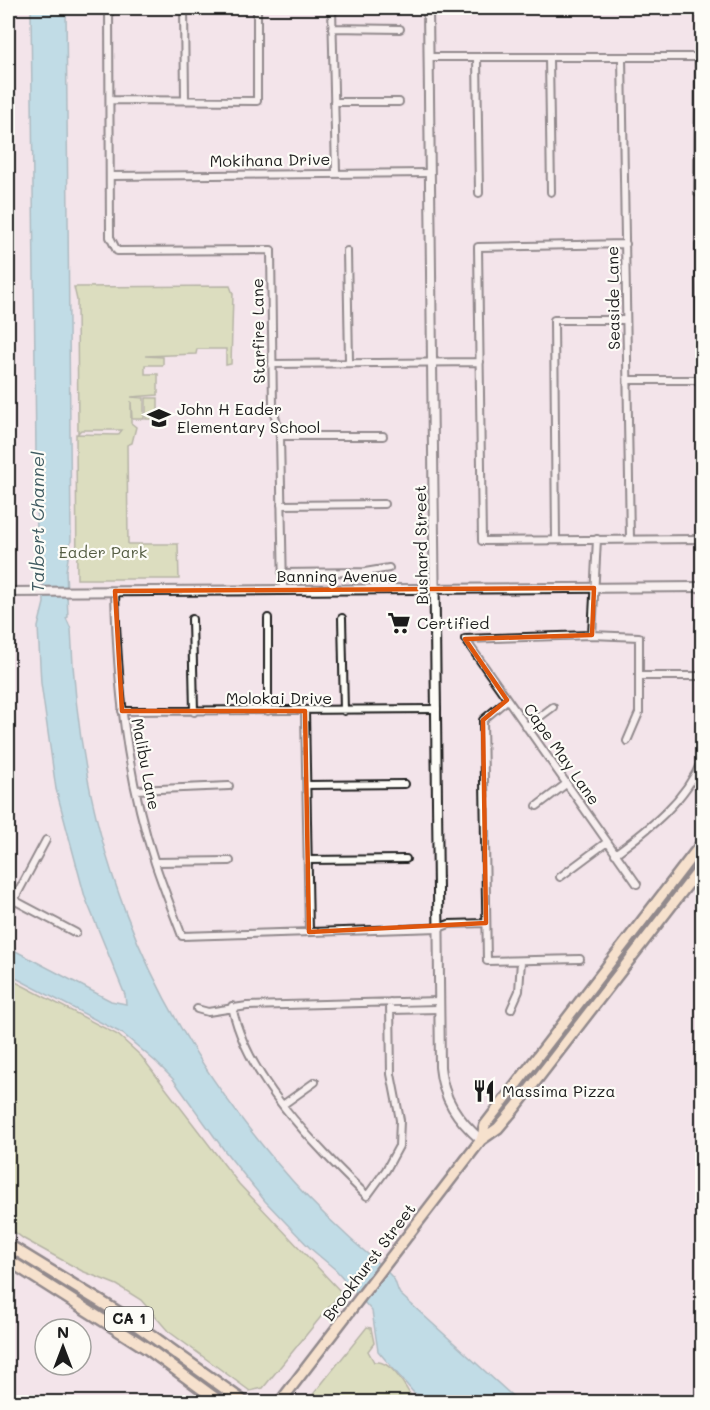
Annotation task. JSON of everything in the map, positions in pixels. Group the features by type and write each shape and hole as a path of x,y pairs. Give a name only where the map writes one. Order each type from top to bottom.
{"highway":[{"name":"CA 1","path":"8,1245 117,1311 244,1402"},
{"name":"CA 1","path":"8,1260 148,1349 220,1402"}],"main road":[{"name":"Brookhurst Street","path":"481,1140 485,1125 702,843"},
{"name":"Brookhurst Street","path":"280,1402 356,1306 481,1140 498,1128 515,1108 702,866"},
{"path":"673,883 683,891"}],"street":[{"path":"109,8 111,176"},
{"path":"184,8 186,99"},
{"path":"111,100 257,101 257,8"},
{"path":"332,8 336,173"},
{"name":"Bushard Street","path":"428,8 440,1067 445,1095 459,1119 481,1140"},
{"path":"332,28 400,29"},
{"path":"428,57 701,57 698,193"},
{"path":"477,57 479,193"},
{"name":"Seaside Lane","path":"622,57 630,539"},
{"path":"549,58 551,192"},
{"path":"334,102 399,102"},
{"name":"Mokihana Drive","path":"111,176 430,173"},
{"name":"Starfire Lane","path":"111,176 110,237 117,251 271,250 273,408 280,436 283,590"},
{"path":"626,244 478,247 482,541 702,539"},
{"path":"629,380 702,380 699,245"},
{"path":"347,251 349,361"},
{"path":"556,540 554,320 626,320"},
{"path":"272,364 349,361 480,362"},
{"path":"280,436 383,435"},
{"path":"701,452 702,525"},
{"path":"281,505 384,504"},
{"path":"597,539 592,635 639,637 639,713 627,741"},
{"name":"Banning Avenue","path":"282,573 365,572 389,568"},
{"name":"Banning Avenue","path":"8,592 702,586"},
{"name":"Malibu Lane","path":"115,591 122,711 136,790 154,862 182,936 309,932"},
{"path":"268,618 268,711"},
{"path":"342,618 344,711"},
{"path":"192,619 194,712"},
{"name":"Cape May Lane","path":"592,635 465,639 637,884"},
{"path":"640,676 702,675"},
{"path":"507,700 483,720 487,961 580,959"},
{"path":"526,727 553,707"},
{"name":"Molokai Drive","path":"122,711 437,709"},
{"path":"305,711 309,932 439,928 449,924 486,923"},
{"path":"615,854 653,826 686,787 702,760"},
{"path":"307,785 405,784"},
{"path":"537,806 566,784"},
{"path":"136,790 229,786"},
{"path":"46,840 11,899 76,933"},
{"path":"560,877 607,842"},
{"path":"308,860 406,859"},
{"path":"154,862 230,861"},
{"path":"511,1009 519,991 521,961"},
{"path":"197,1009 208,1012 232,1006 390,1002 439,1005"},
{"path":"232,1006 244,1046 284,1104 320,1147 367,1196 386,1170 399,1146 400,1120 391,1074 390,1002"},
{"path":"390,1010 439,1005"},
{"path":"284,1104 315,1082"}],"highlighted area":[{"path":"594,588 592,635 465,639 507,700 483,720 486,923 309,932 305,711 122,711 115,591"}],"green space":[{"name":"Eader Park","path":"230,286 233,294 231,364 226,365 226,349 197,349 196,354 145,356 163,357 163,365 145,365 145,374 158,374 158,395 131,397 144,398 144,419 132,419 131,401 131,423 136,427 132,443 127,445 128,544 178,544 179,579 77,579 76,434 118,435 122,430 81,430 78,433 77,300 74,287"},
{"path":"146,398 158,398 158,419 146,419"},
{"path":"8,978 118,1035 141,1056 239,1184 341,1292 263,1388 250,1391 168,1331 141,1300 117,1285 82,1271 24,1239 8,1227"},
{"path":"367,1327 371,1328 374,1343 368,1351 374,1362 386,1364 391,1368 411,1396 434,1402 307,1402"}],"water":[{"name":"Talbert Channel","path":"31,8 66,8 71,540 66,571 68,617 66,618 71,629 77,705 88,778 104,847 126,914 155,979 189,1042 230,1103 277,1163 326,1216 387,1272 394,1280 400,1294 519,1402 442,1402 414,1393 378,1351 372,1311 336,1270 310,1248 265,1201 224,1150 173,1079 123,1034 8,974 8,947 111,1001 126,1004 125,995 85,897 56,789 41,683 38,627 44,603 43,571 37,541"}],"place":[{"name":"John H Eader Elementary School","path":"159,418"},
{"name":"Certified","path":"399,623"},
{"name":"Massima Pizza","path":"484,1091"}]}
